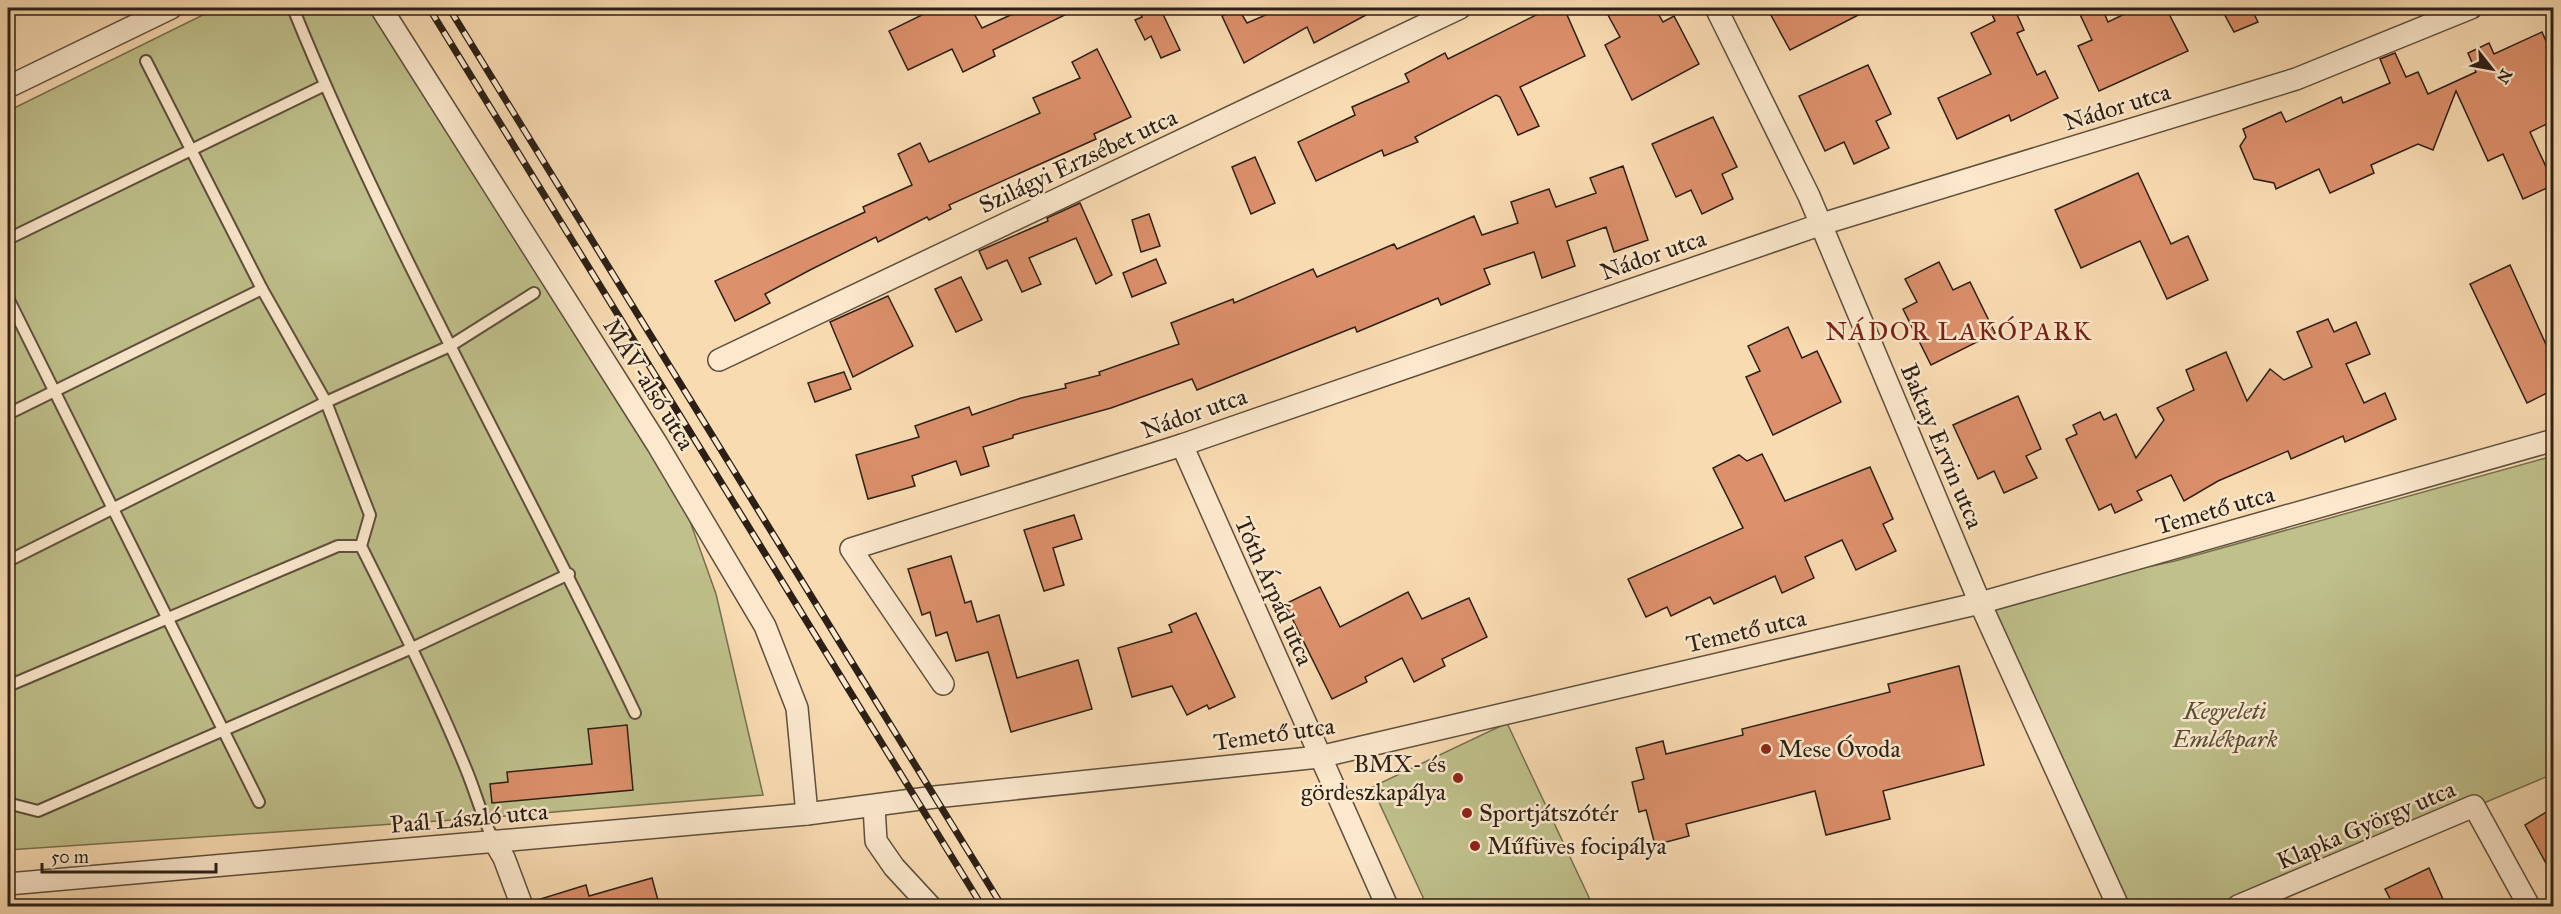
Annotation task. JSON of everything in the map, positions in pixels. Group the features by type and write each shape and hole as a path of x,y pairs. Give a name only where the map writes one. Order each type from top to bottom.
{"street":[{"path":"8,87 171,8"},
{"name":"MÁV-alsó utca","path":"381,8 657,444 765,626 797,708 807,814"},
{"name":"Szilágyi Erzsébet utca","path":"719,360 1460,8"},
{"name":"Baktay Ervin utca","path":"1716,8 1822,224 1980,603 2118,906"},
{"name":"Nádor utca","path":"943,684 851,549 1182,445 1822,224 2296,79 2471,8"},
{"name":"Temető utca","path":"935,797 1319,757 1980,603 2553,440"},
{"name":"Tóth Árpád utca","path":"1182,445 1387,906"},
{"name":"Paál László utca","path":"8,884 807,814 935,797"},
{"path":"874,806 876,840 894,867 930,906"},
{"name":"Klapka György utca","path":"2238,906 2474,806 2529,906"},
{"path":"494,842 504,858 522,906"}],"lane":[{"path":"294,8 325,85 450,346 569,574 635,713"},
{"path":"146,61 262,289 326,402 370,514 361,546 412,648 467,771 482,818 494,842"},
{"path":"8,238 325,85"},
{"path":"8,414 262,289"},
{"path":"8,561 111,507 326,402 450,346 534,294"},
{"path":"8,298 259,802"},
{"path":"8,686 168,616 338,546 361,546"},
{"path":"8,798 11,804 38,811 412,648 569,574"}],"green space":[{"path":"217,8 374,8 662,443 716,594 763,795 482,818 8,850 8,111"},
{"name":"Kegyeleti Emlékpark","path":"2553,456 2553,774 2238,906 2118,906 1980,603 2175,561"},
{"name":"Sportjátszótér","path":"1507,723 1593,906 1427,906 1372,787"}],"building":[{"path":"936,8 971,8 982,28 1026,8 1079,8 993,50 995,56 963,72 952,49 908,70 889,31"},
{"path":"1138,8 1160,8 1180,50 1161,58 1151,36 1145,40 1135,20 1142,17"},
{"path":"1238,8 1247,23 1282,8 1379,8 1314,43 1307,27 1244,63 1222,16"},
{"path":"1550,8 1564,8 1585,56 1520,87 1539,126 1518,135 1500,97 1496,95 1415,137 1418,142 1384,156 1382,150 1316,181 1298,142 1355,115 1352,107 1409,82 1405,74 1445,53 1448,59"},
{"path":"1621,8 1655,8 1663,22 1674,16 1699,64 1632,100 1605,45 1620,37 1608,15"},
{"path":"1767,8 1872,8 1790,50"},
{"path":"1989,8 2014,8 2024,30 2017,33 2037,75 2045,71 2058,98 2011,121 2009,115 1957,139 1938,98 1991,74 1971,33 1995,21"},
{"path":"2077,8 2102,8 2108,22 2137,8 2166,8 2188,51 2099,91 2078,46 2092,40"},
{"path":"2221,8 2251,8 2258,22 2234,32"},
{"path":"2542,32 2553,57 2553,121 2530,132 2552,180 2547,188 2523,199 2503,154 2488,161 2456,91 2433,150 2418,144 2371,165 2374,173 2330,193 2319,169 2276,189 2274,183 2254,179 2240,146 2246,137 2243,129 2281,112 2286,122 2341,97 2343,103 2390,83 2380,59 2395,53 2406,77 2418,72 2428,94 2476,72 2468,53 2489,43 2494,54"},
{"path":"1097,49 1131,117 1094,134 1096,139 949,205 951,209 929,220 927,217 878,242 876,237 810,270 765,294 770,303 735,321 715,281 865,212 863,207 912,185 898,154 920,143 929,162 1040,113 1033,98 1080,78 1072,62"},
{"path":"1868,65 1891,114 1876,121 1889,148 1854,164 1844,142 1825,151 1799,96"},
{"path":"1713,117 1737,167 1722,174 1733,199 1702,214 1691,190 1676,197 1652,144"},
{"path":"1255,157 1275,203 1251,214 1232,167"},
{"path":"1623,166 1648,240 1614,252 1606,227 1567,241 1575,266 1542,278 1534,252 1484,269 1490,284 1441,305 1438,298 1357,332 1355,327 1197,390 1192,379 1111,408 1013,435 1013,438 983,447 989,466 961,475 956,461 912,476 915,486 868,499 856,455 919,437 915,426 969,407 972,415 1021,398 1066,388 1065,384 1100,375 1099,372 1179,344 1171,323 1233,299 1234,303 1313,269 1317,277 1394,244 1397,249 1474,216 1482,235 1518,223 1511,202 1549,189 1556,207 1596,193 1590,178"},
{"path":"2138,173 2171,244 2188,236 2208,280 2167,299 2140,241 2081,268 2055,210"},
{"path":"1080,203 1112,275 1096,284 1076,238 1029,258 1041,284 1022,292 1007,260 987,269 979,251 1048,221 1047,218"},
{"path":"1149,214 1160,246 1141,252 1132,220"},
{"path":"1156,259 1166,283 1132,297 1123,273"},
{"path":"1939,262 1953,290 1970,282 1995,333 1931,365 1903,309 1917,302 1905,279"},
{"path":"2510,265 2553,360 2553,390 2527,403 2470,284"},
{"path":"961,277 982,320 956,332 935,289"},
{"path":"888,296 913,346 853,377 830,322"},
{"path":"2328,319 2334,332 2356,322 2370,354 2346,364 2364,403 2385,393 2396,419 2345,442 2343,436 2291,459 2288,451 2218,481 2184,501 2171,475 2137,491 2142,500 2115,513 2111,504 2099,510 2066,439 2077,434 2073,425 2100,412 2104,420 2116,414 2136,458 2164,420 2157,408 2194,390 2186,370 2226,352 2247,401 2270,369 2284,380 2312,367 2297,332"},
{"path":"1788,327 1802,358 1817,351 1841,402 1773,435 1746,377 1760,371 1748,346"},
{"path":"844,372 851,389 815,402 808,383"},
{"path":"2018,396 2041,449 2026,456 2037,478 2004,493 1994,471 1978,479 1953,425"},
{"path":"1762,454 1785,501 1870,467 1893,519 1883,524 1896,551 1856,570 1842,540 1805,557 1814,578 1782,593 1775,576 1714,604 1710,597 1671,616 1667,607 1646,617 1628,579 1743,528 1713,468 1739,455 1747,461"},
{"path":"1074,515 1082,539 1053,548 1064,585 1044,591 1024,530"},
{"path":"951,556 965,603 971,601 977,622 999,615 1017,678 1078,660 1092,709 1011,732 988,652 956,661 947,632 936,636 930,612 922,615 908,569"},
{"path":"1320,587 1340,627 1408,592 1422,619 1469,598 1487,637 1442,659 1445,666 1414,682 1402,658 1365,677 1367,682 1332,699 1285,604"},
{"path":"1196,613 1235,697 1209,709 1207,705 1187,715 1172,686 1132,697 1118,648 1172,632 1169,625"},
{"path":"1959,666 1984,765 1883,791 1890,819 1826,835 1815,791 1686,824 1689,836 1655,845 1646,810 1639,812 1632,782 1644,779 1636,748 1663,741 1666,754 1743,735 1742,729 1890,692 1888,684"},
{"path":"627,725 633,790 492,803 490,784 508,782 507,772 592,764 588,729"},
{"path":"2553,808 2553,876 2525,825"},
{"path":"2429,868 2446,906 2394,906 2385,889"},
{"path":"652,878 659,904 649,906 534,906 534,901 586,885 589,896"}],"railway":[{"path":"429,8 982,906"},
{"path":"449,8 1002,906"}],"place":[{"name":"Mese Óvoda","path":"1766,749"},
{"name":"BMX- és gördeszkapálya","path":"1458,778"},
{"name":"Sportjátszótér","path":"1467,813"},
{"name":"Műfüves focipálya","path":"1475,846"}],"district":[{"name":"NÁDOR LAKÓPARK","path":"1959,331"}]}
